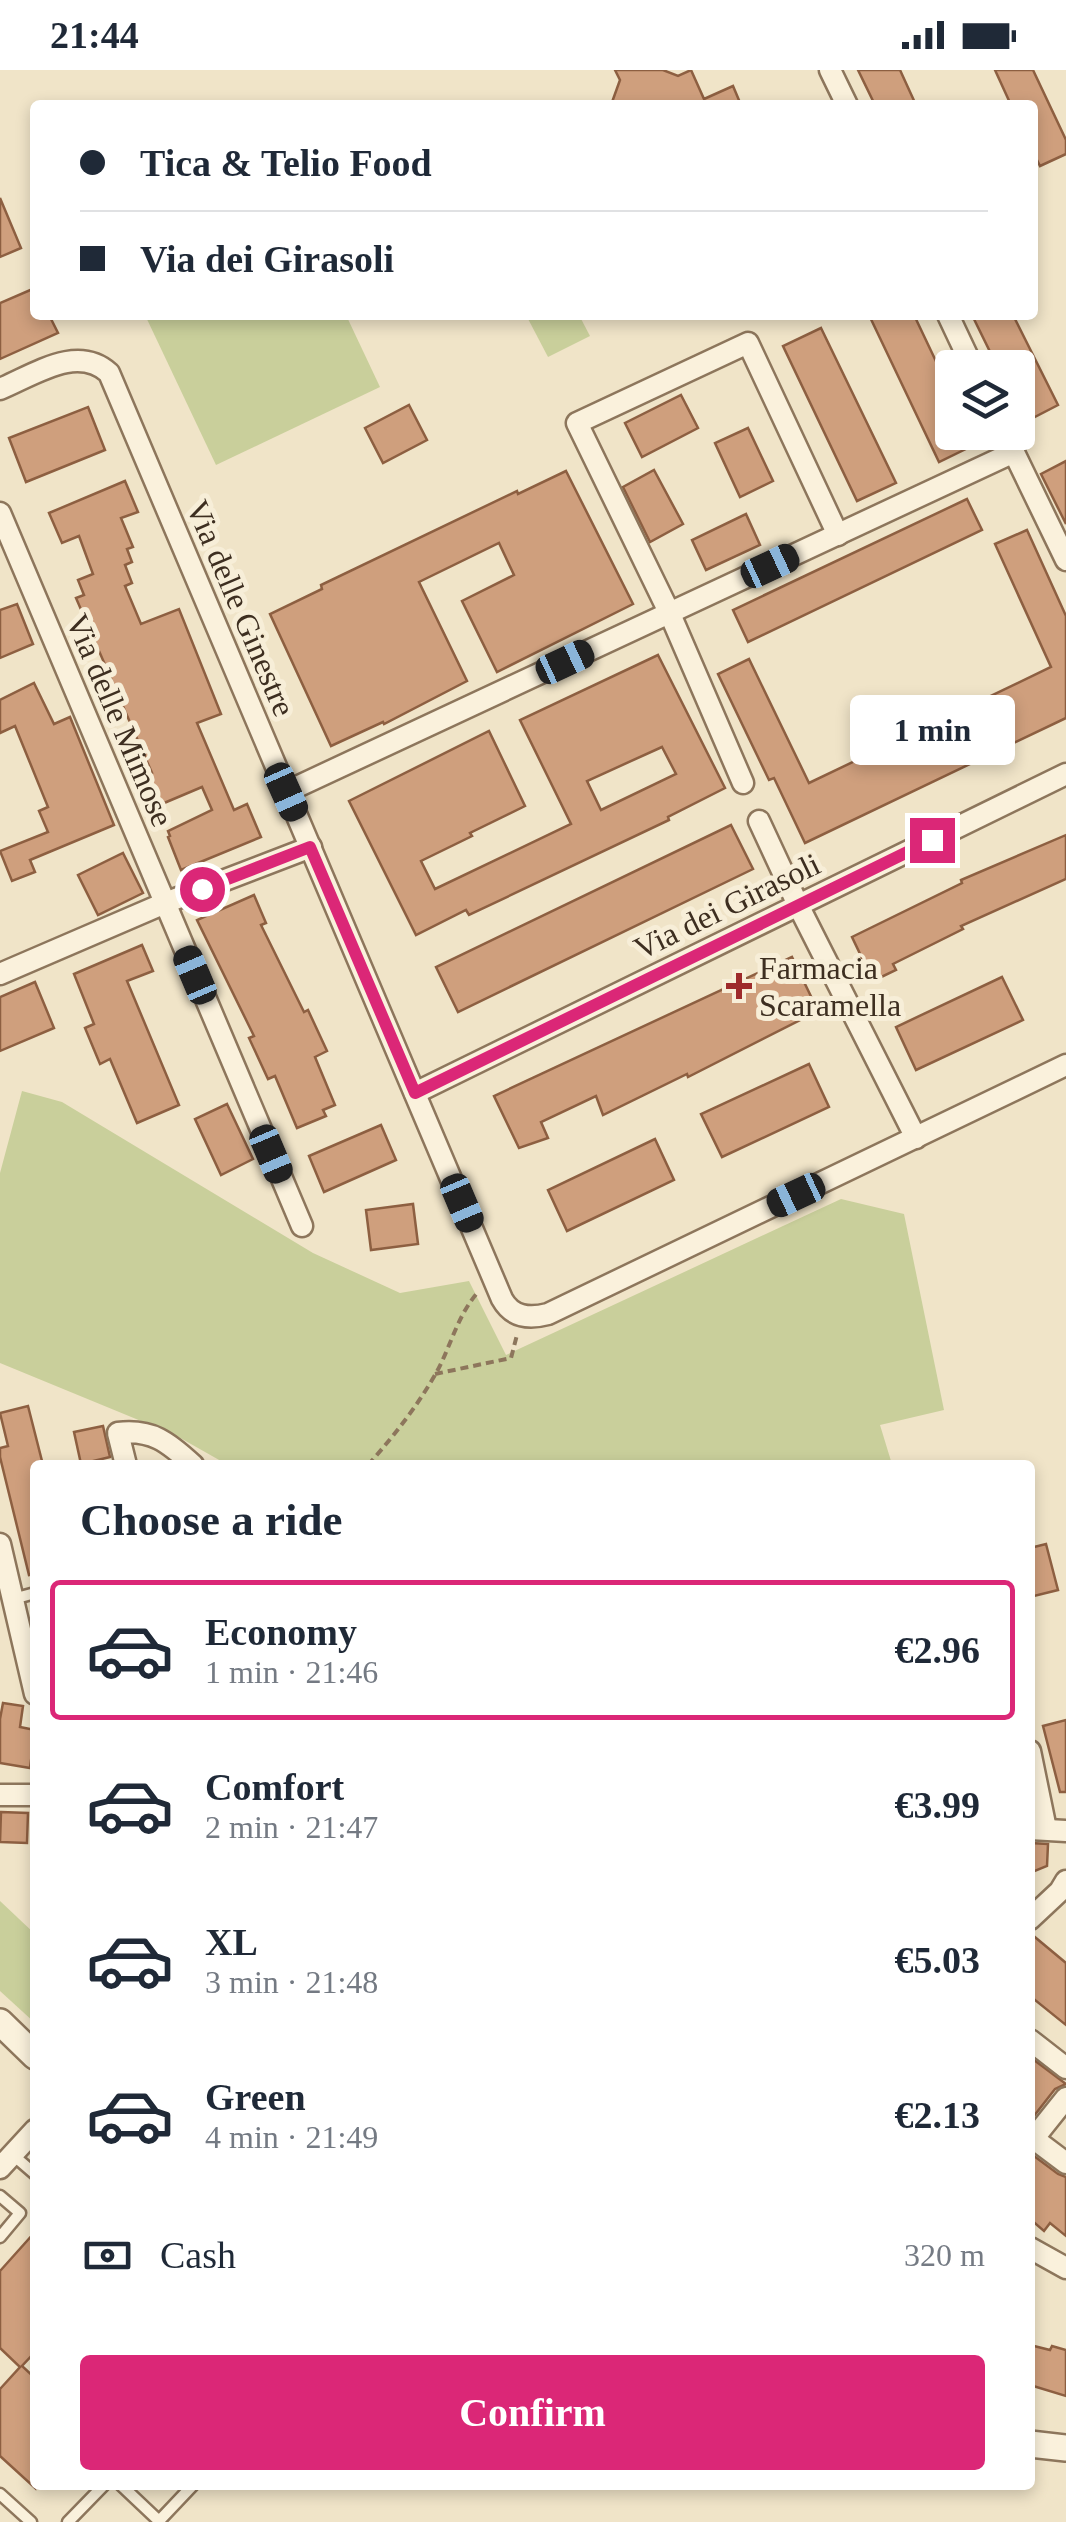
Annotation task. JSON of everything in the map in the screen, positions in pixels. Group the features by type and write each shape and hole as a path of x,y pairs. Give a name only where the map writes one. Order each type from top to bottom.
{"street":[{"path":"830,70 844,100"},
{"path":"950,320 965,350"},
{"path":"742,783 670,614 577,423 748,344 838,535"},
{"name":"Via delle Ginestre","path":"0,388 79,360 93,362 112,379 493,1277 506,1306 523,1316"},
{"path":"286,792 838,535 994,450"},
{"path":"1013,450 1066,560"},
{"name":"Via delle Mimose","path":"0,513 302,1226"},
{"name":"Via dei Girasoli","path":"415,1093 1066,774"},
{"path":"759,821 916,1138"},
{"path":"0,974 165,903 310,847"},
{"path":"523,1316 548,1314 1066,1066"},
{"path":"125,1460 118,1433 141,1430 187,1460"},
{"path":"0,1544 30,1672"},
{"path":"1035,1774 1047,1830"},
{"path":"0,1795 30,1796"},
{"path":"1035,1914 1066,1881"},
{"path":"0,2022 30,2051"},
{"path":"1035,2044 1066,2068"},
{"path":"1035,2137 1066,2098"},
{"path":"6,2161 30,2135"},
{"path":"1035,2143 1066,2163"},
{"path":"1035,2251 1066,2268"},
{"path":"1035,2445 1066,2448"}],"lane":[{"path":"13,1599 30,1594"},
{"path":"6,2161 30,2172"},
{"path":"0,2196 20,2213 0,2237"},
{"path":"68,2522 99,2490"},
{"path":"126,2490 159,2522 188,2490"},
{"path":"0,2494 31,2522"}],"path":[{"path":"372,1460 394,1436 436,1374 467,1304 493,1277"},
{"path":"436,1374 510,1358 523,1316"}],"green space":[{"path":"147,320 348,320 380,387 216,465"},
{"path":"529,320 582,320 590,336 548,357"},
{"path":"22,1091 62,1102 313,1253 400,1293 469,1281 506,1355 841,1199 904,1214 944,1410 880,1425 891,1460 219,1460 175,1435 0,1363 0,1173"},
{"path":"0,1901 30,1929 30,2018 0,1991"}],"building":[{"path":"615,70 663,70 678,76 691,70 704,99 733,86 739,100 613,100 620,80"},
{"path":"858,70 900,70 914,100 873,100"},
{"path":"995,70 1033,70 1066,140 1066,154 1040,166 1038,100 1009,100"},
{"path":"0,198 21,248 0,257"},
{"path":"30,290 30,320 52,320 58,333 0,359 0,303"},
{"path":"871,320 916,320 935,359 935,450 964,450 939,462"},
{"path":"974,320 1016,320 1030,350 989,350"},
{"path":"821,328 896,483 857,501 783,346"},
{"path":"1035,359 1058,405 1035,417"},
{"path":"681,395 698,428 642,457 625,423"},
{"path":"409,405 427,440 383,463 365,428"},
{"path":"88,407 105,450 26,482 9,438"},
{"path":"748,428 773,481 740,497 715,443"},
{"path":"1066,461 1066,524 1041,474"},
{"path":"654,470 683,524 650,542 623,487"},
{"path":"566,471 633,604 497,672 462,601 514,575 499,543 419,582 467,681 384,724 331,746 270,614 322,589 321,585"},
{"path":"125,481 138,512 121,518 133,547 127,549 132,562 125,565 132,583 125,586 141,624 179,609 221,714 197,723 234,810 247,804 261,837 181,870 168,831 212,810 202,787 157,806 144,777 152,773 76,598 84,595 78,580 93,574 79,536 62,543 49,513"},
{"path":"967,499 982,530 748,642 733,610"},
{"path":"746,514 760,545 706,570 692,540"},
{"path":"1027,530 1066,616 1066,718 805,843 774,778 769,780 718,674 749,659 809,783 1051,667 995,544"},
{"path":"17,604 33,644 0,658 0,610"},
{"path":"658,655 725,788 668,817 669,820 469,915 466,910 416,935 349,801 489,731 525,806 421,861 435,889 571,824 520,720","holes":["662,747 676,774 601,810 587,781"]},
{"path":"34,683 54,724 70,717 114,825 30,860 35,872 12,881 0,851 48,832 39,811 48,807 15,726 0,733 0,700"},
{"path":"731,825 753,869 458,1012 436,967"},
{"path":"1066,835 1066,879 961,926 963,929 893,964 896,970 873,981 852,937 962,883 961,880"},
{"path":"123,853 143,893 98,915 78,875"},
{"path":"254,895 266,923 261,925 327,1051 315,1057 335,1105 323,1110 326,1116 297,1128 275,1076 268,1079 249,1038 254,1036 197,920"},
{"path":"142,945 153,971 127,981 179,1105 137,1123 110,1059 100,1064 85,1028 94,1024 74,974"},
{"path":"792,957 818,1011 603,1115 596,1096 541,1122 548,1138 519,1148 494,1096"},
{"path":"1002,977 1023,1020 916,1070 896,1027"},
{"path":"35,982 54,1028 0,1051 0,997"},
{"path":"809,1064 829,1107 722,1157 701,1114"},
{"path":"227,1104 253,1159 221,1175 195,1119"},
{"path":"381,1125 396,1160 324,1192 309,1156"},
{"path":"655,1139 674,1180 567,1231 548,1190"},
{"path":"413,1204 418,1244 371,1250 366,1210"},
{"path":"28,1406 42,1460 30,1460 30,1575 0,1457 0,1448 8,1446 0,1413"},
{"path":"103,1426 110,1457 80,1460 74,1432"},
{"path":"1046,1544 1058,1590 1035,1596 1035,1547"},
{"path":"3,1703 23,1706 20,1727 30,1729 30,1768 0,1763"},
{"path":"1066,1720 1066,1792 1060,1792 1043,1726"},
{"path":"1,1812 28,1813 27,1843 0,1842"},
{"path":"1035,1843 1048,1844 1047,1866 1035,1871"},
{"path":"1035,1937 1066,1963 1066,2025 1035,2000"},
{"path":"1035,2061 1066,2084 1055,2089 1035,2115"},
{"path":"1035,2157 1066,2177 1066,2236 1050,2223 1044,2231 1035,2223"},
{"path":"30,2238 30,2357 22,2366 30,2373 30,2483 0,2456 0,2389 20,2367 0,2348 0,2271"},
{"path":"1035,2346 1066,2350 1066,2396 1035,2387"}],"place":[{"name":"Farmacia Scaramella","path":"739,986"}],"route":[{"path":"202,889 310,847 415,1093 932,840"}]}
